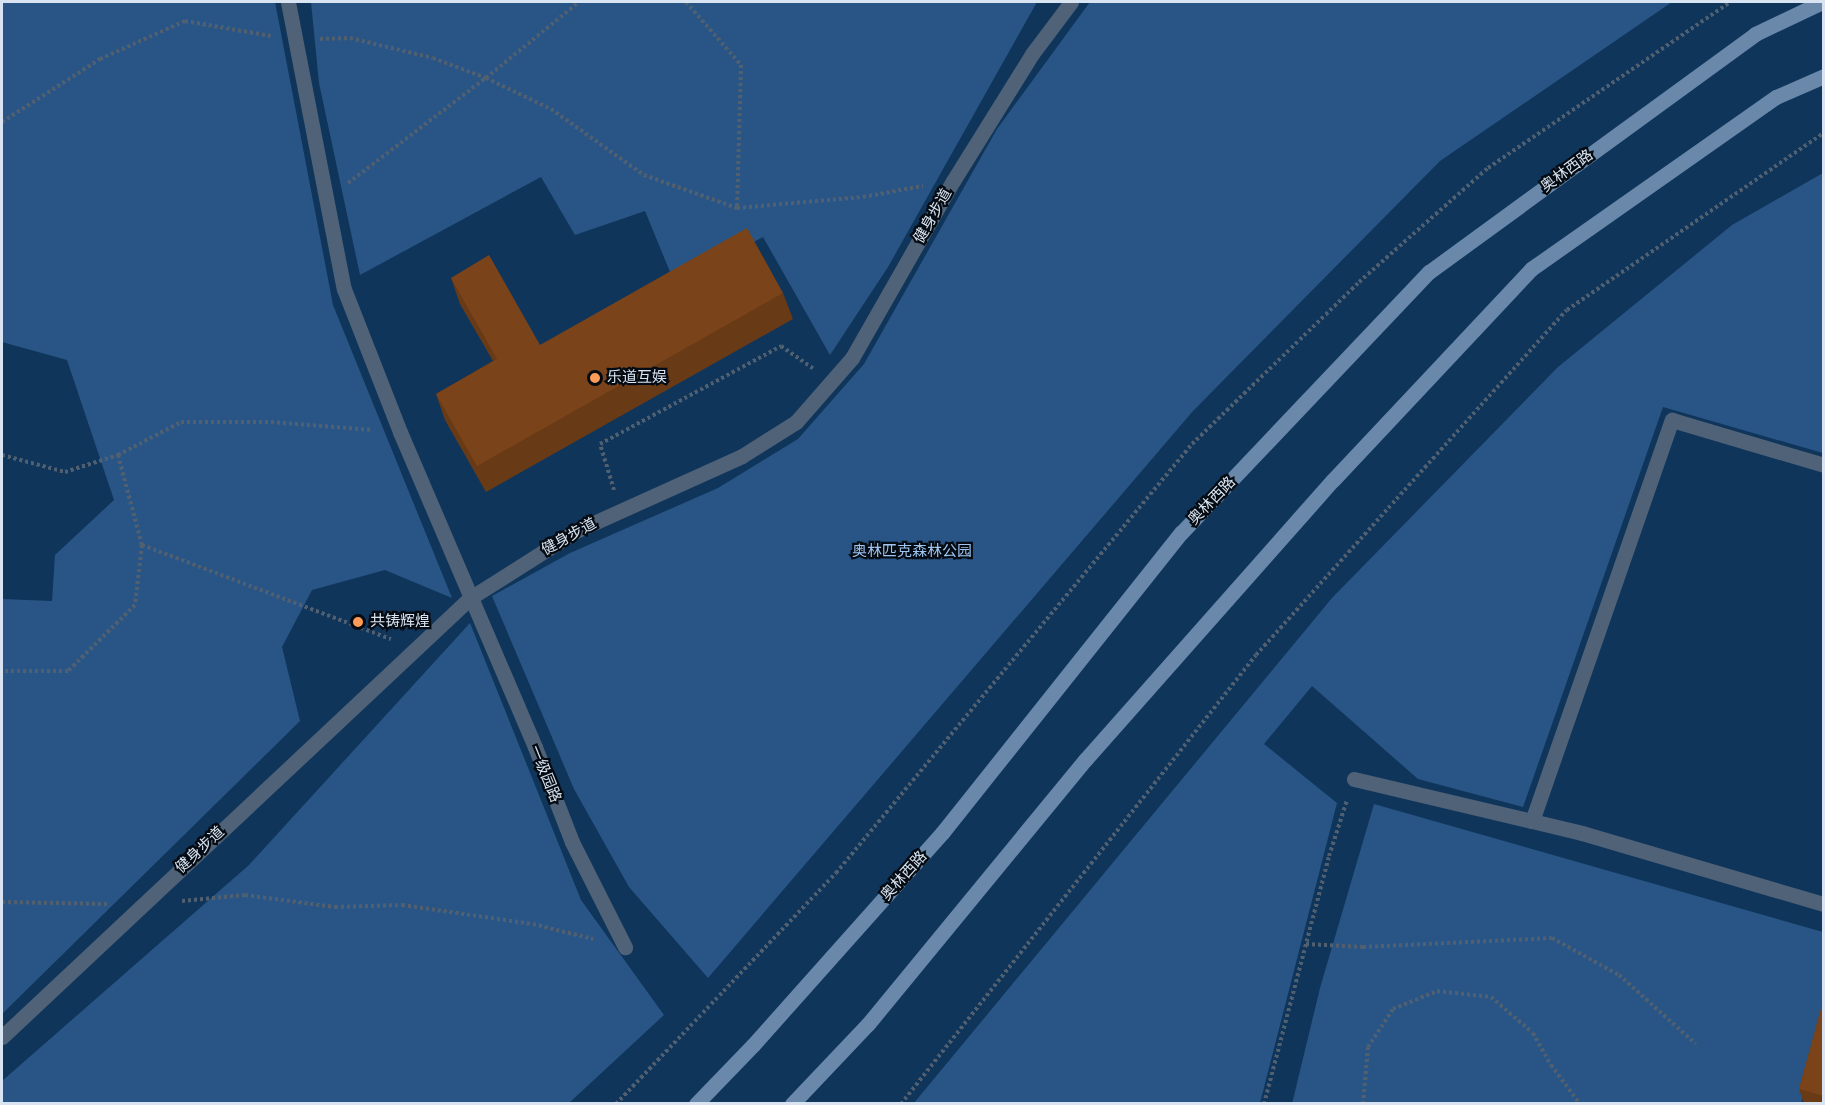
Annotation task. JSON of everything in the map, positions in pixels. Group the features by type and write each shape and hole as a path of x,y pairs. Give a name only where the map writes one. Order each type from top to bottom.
{"main road":[{"name":"奥林西路","path":"696,1104 753,1044 942,833 1181,533 1429,272 1755,34 1822,2"},
{"path":"792,1104 868,1024 1084,760 1333,480 1531,269 1776,97 1824,76"}],"street":[{"name":"一级园路","path":"288,2 344,289 400,432 535,747 572,842 625,947"},
{"name":"健身步道","path":"2,1037 414,648 470,598 576,531 742,456 796,422 852,358 953,181 1032,54 1071,2"},
{"path":"1532,821 1672,420 1824,465"},
{"path":"1354,779 1582,833 1824,904"}],"path":[{"path":"326,199 486,78 579,2"},
{"path":"686,2 741,65 736,208"},
{"path":"616,1104 836,873 1192,444 1359,282 1488,168 1730,2"},
{"path":"2,122 100,59 185,21 296,40 350,38 433,58 486,78 550,109 644,175 736,208 863,197 953,181"},
{"path":"901,1104 1256,655 1567,310 1824,133"},
{"path":"621,511 600,444 781,346 833,381"},
{"path":"2,454 64,472 118,455 181,422 271,422 400,432"},
{"path":"2,671 68,671 135,605 142,545 118,455"},
{"path":"142,545 414,648"},
{"path":"1264,1104 1329,855 1354,779"},
{"path":"2,902 143,904 245,895 335,907 402,905 533,924 625,947"},
{"path":"1306,944 1363,947 1552,938 1619,975 1696,1044"},
{"path":"1363,1104 1368,1047 1393,1009 1437,991 1491,997 1533,1034 1551,1065 1580,1104"}],"green space":[{"name":"奥林匹克森林公园","path":"2,2 1823,2 1823,1103 2,1103"},
{"path":"2,2 275,2 333,305 452,598 385,570 312,590 282,647 300,721 2,1014 2,599 52,601 55,555 114,500 67,360 2,342"},
{"path":"311,2 1037,2 888,267 830,355 763,237 675,284 645,211 575,235 541,177 360,275 319,83"},
{"path":"1090,2 1672,2 1440,161 1193,411 708,978 629,887 574,789 492,596 570,553 718,488 798,439 864,364 997,129"},
{"path":"1823,173 1823,453 1663,407 1523,807 1418,779 1312,686 1264,744 1337,803 1260,1103 914,1103 1332,598 1558,367 1732,225"},
{"path":"470,623 581,900 664,1015 569,1103 2,1103 2,1081 249,865"},
{"path":"1374,804 1823,932 1823,1026 1801,1103 1292,1104 1320,988"}],"building":[{"name":"乐道互娱","path":"747,228 783,293 477,466 436,394 497,359 451,278 489,255 540,345"},
{"path":"1824,998 1824,1096 1799,1089"}],"place":[{"name":"乐道互娱","path":"595,378"},
{"name":"共铸辉煌","path":"358,622"}]}
